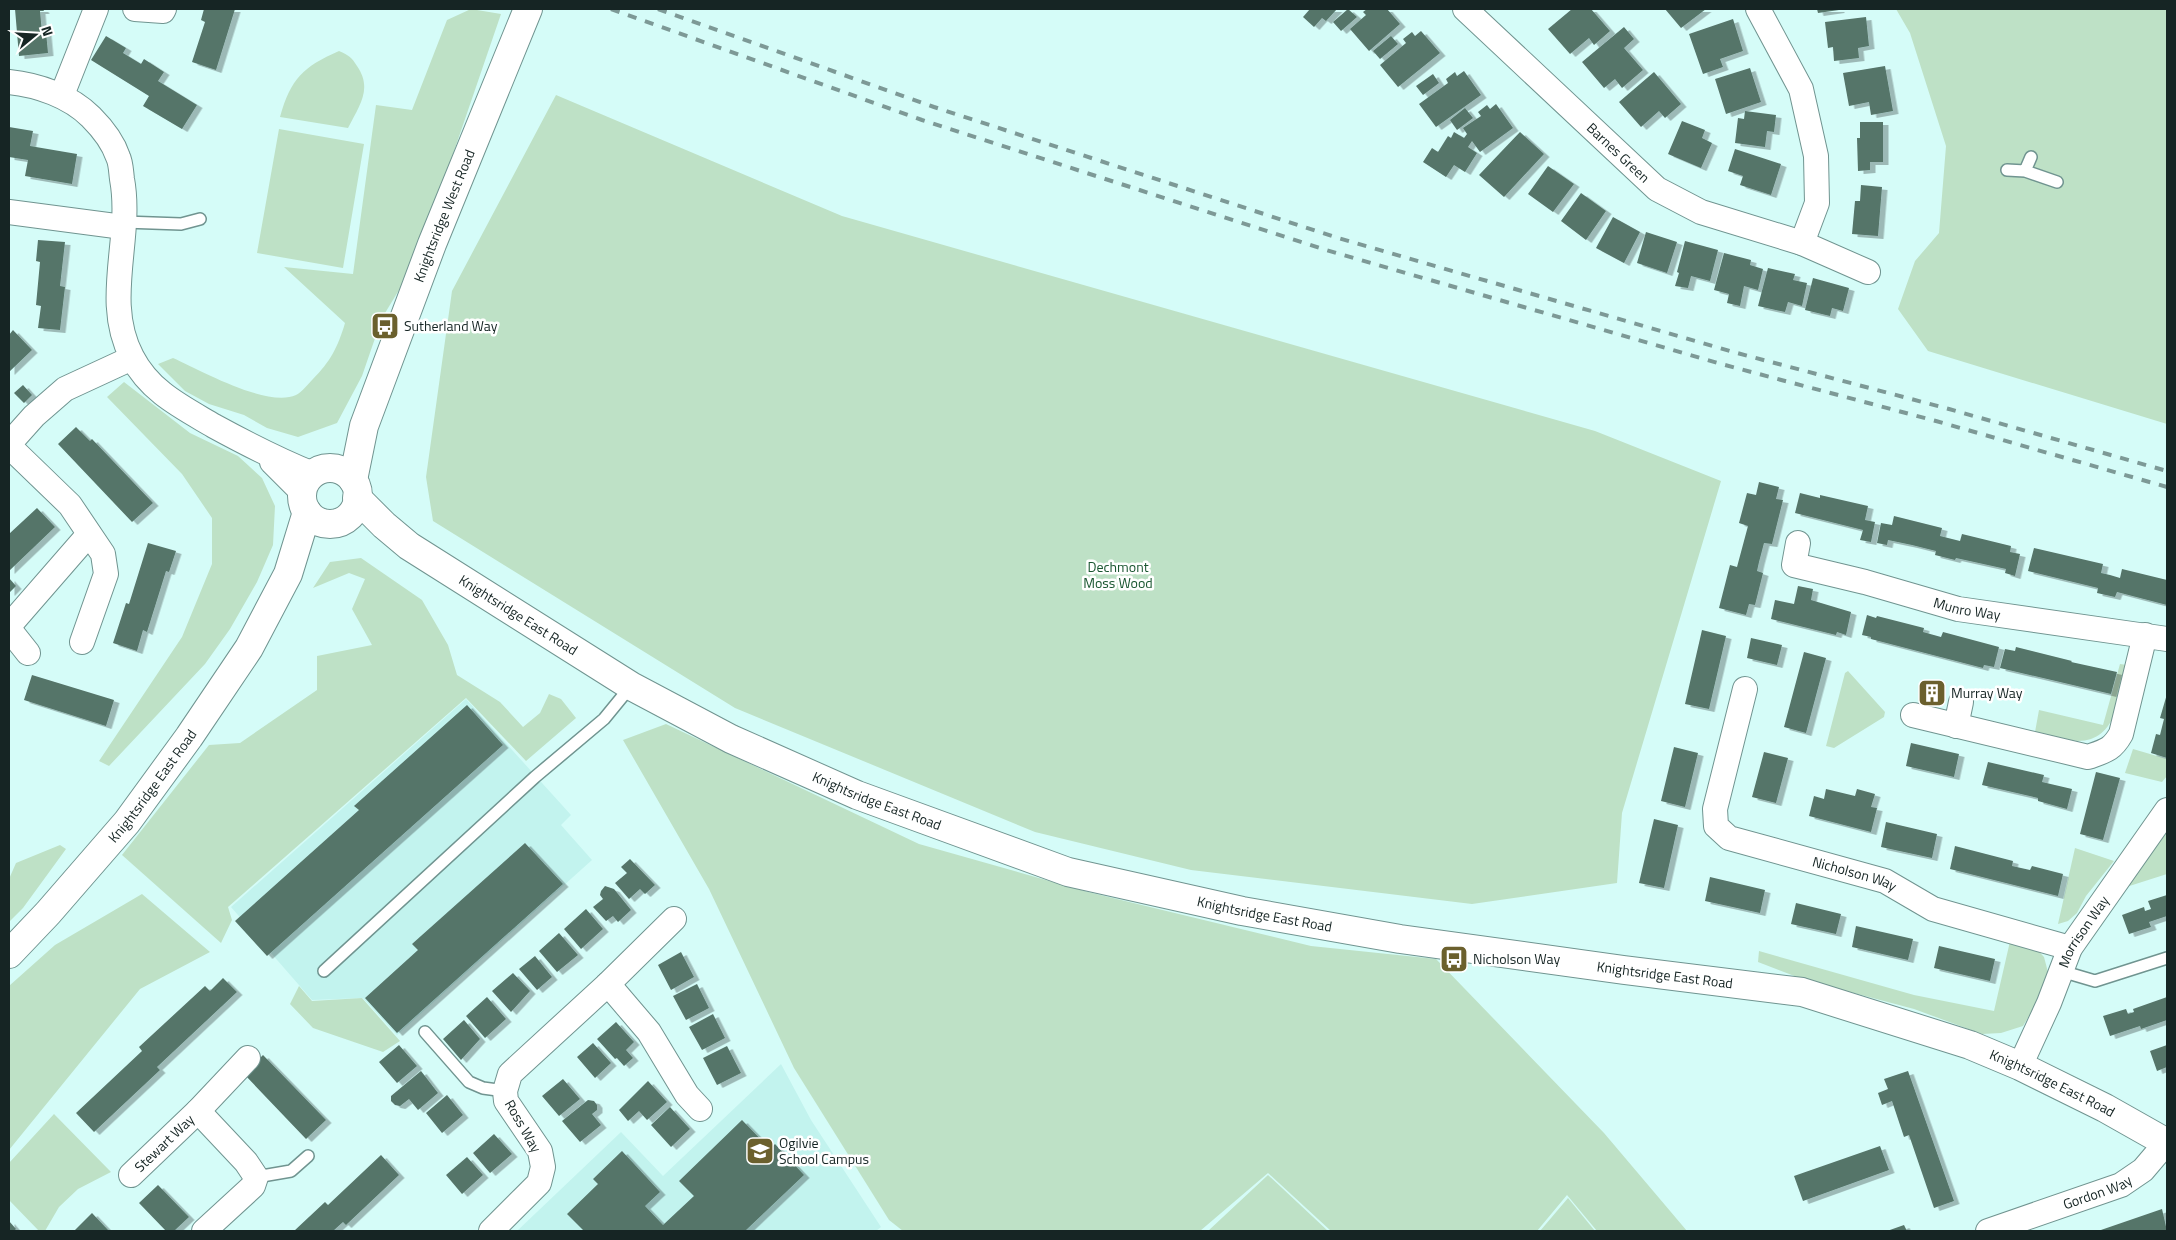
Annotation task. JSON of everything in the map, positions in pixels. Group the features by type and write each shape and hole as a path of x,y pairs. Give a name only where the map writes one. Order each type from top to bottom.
{"street":[{"path":"62,95 96,9"},
{"path":"135,9 163,11 164,9"},
{"name":"Knightsridge West Road","path":"329,496 347,448 364,426 432,244 528,9"},
{"name":"Barnes Green","path":"1465,9 1657,189 1701,212 1802,243 1868,272"},
{"path":"1758,9 1802,89 1816,156 1818,203 1802,243"},
{"path":"9,82 62,95 84,110 100,126 119,157 124,190 117,313 122,335 132,358 142,374 160,392 182,408 262,453 329,496"},
{"path":"9,212 123,224"},
{"path":"82,642 106,574 103,554 70,505 9,445 34,416 65,389 132,358"},
{"name":"Knightsridge East Road","path":"9,954 48,913 127,822 189,737 249,648 329,496 384,526 409,546 631,686 731,739 857,795 1068,872 1242,911 1400,939 1615,969 1802,992 1970,1045 2020,1066 2105,1108 2167,1143"},
{"path":"28,653 9,628 89,534"},
{"name":"Munro Way","path":"1798,543 1794,566 1865,582 1958,609 2156,637"},
{"path":"1912,715 2088,757 2105,751 2114,745 2121,734 2156,637"},
{"name":"Nicholson Way","path":"1745,689 1715,809 1716,826 1729,838 1885,881 1933,909 2070,948"},
{"path":"1956,726 1960,702"},
{"name":"Morrison Way","path":"2020,1066 2070,948 2167,810"},
{"name":"Ross Way","path":"491,1231 539,1183 543,1167 540,1151 506,1101 505,1091 510,1074 608,984 674,919"},
{"path":"608,984 649,1032 687,1095 700,1110"},
{"name":"Stewart Way","path":"130,1175 198,1111 248,1058"},
{"name":"Stewart Way","path":"198,1111 246,1162 256,1177"},
{"name":"Gordon Way","path":"1988,1231 2017,1226 2121,1185 2143,1170 2167,1143"},
{"path":"204,1231 253,1186 256,1177"}],"lane":[{"path":"2025,172 2031,157"},
{"path":"2007,170 2025,172 2057,182"},
{"path":"123,224 181,224 200,219"},
{"path":"324,972 535,777 604,719 631,686"},
{"path":"2061,971 2095,981 2167,958"},
{"path":"425,1032 469,1082 483,1088 505,1091"},
{"path":"256,1177 291,1171 308,1156"}],"shaded area":[{"path":"466,699 571,815 561,825 592,860 397,1035 363,998 312,1000 231,907"},
{"name":"Ogilvie School Campus","path":"781,1064 811,1120 881,1227 876,1231 517,1231 621,1132 663,1176"}],"green space":[{"path":"471,9 501,14 416,262 382,318 362,376 337,423 298,437 267,428 244,415 209,404 185,391 158,364 173,358 234,386 251,392 283,398 298,394 329,360 345,323 284,267 353,274 376,105 412,110 447,20"},
{"path":"1896,9 2167,9 2167,424 1928,351 1898,309 1915,261 1939,233 1946,146 1910,33"},
{"path":"339,51 348,55 353,61 362,74 364,82 363,97 348,128 280,117 289,92 300,75 316,63"},
{"name":"Dechmont Moss Wood","path":"556,95 842,216 1595,431 1721,481 1622,813 1617,883 1472,904 1191,870 1035,832 735,708 433,521 426,477 452,291"},
{"path":"279,129 364,144 343,268 257,253"},
{"path":"124,382 190,433 238,456 262,478 275,506 273,545 257,582 230,629 205,664 109,766 99,761 182,637 212,564 212,518 182,474 107,397"},
{"path":"361,558 422,600 448,645 457,675 500,702 523,727 540,713 549,694 561,699 576,718 526,761 466,698 228,907 232,920 221,943 122,855 209,745 240,743 317,690 317,656 372,645 352,609 365,579 349,573 313,588 330,562"},
{"path":"2120,664 2127,665 2119,702 2109,725 2101,734 2090,739 2077,741 2035,732 2039,710 2103,725"},
{"path":"1848,671 1885,712 1884,717 1834,748 1826,746 1845,673"},
{"path":"666,724 919,844 1088,892 1311,946 1436,959 1604,1133 1687,1231 1597,1231 1567,1195 1537,1231 1331,1231 1268,1173 1200,1231 903,1231 889,1220 794,1068 709,889 623,740"},
{"path":"2133,749 2167,759 2167,776 2162,782 2125,773"},
{"path":"2167,828 2167,874 2120,889"},
{"path":"60,845 66,849 23,908 9,922 9,879 16,863"},
{"path":"2075,848 2114,861 2086,896 2077,913 2068,921 2058,924"},
{"path":"142,894 210,952 140,989 9,1150 9,986 55,945"},
{"path":"2011,937 2032,944 2044,957 2049,976 2023,1026 2001,1033 1982,1034 1914,1009 1805,980 1758,962 1759,951 1914,995 1994,1011"},
{"path":"299,986 312,1001 362,998 400,1041 383,1052 313,1028 290,1004"},
{"path":"54,1114 111,1172 78,1189 59,1207 45,1231 39,1231 9,1200 9,1163"},
{"path":"1268,1175 1328,1231 1208,1231"},
{"path":"1568,1198 1595,1231 1540,1231"}],"building":[{"path":"15,9 43,9 44,11 40,11 42,32 46,32 48,53 19,56"},
{"path":"204,9 235,9 216,70 192,62 205,22 201,20"},
{"path":"1310,9 1337,9 1326,21 1322,18 1314,27 1303,17"},
{"path":"1348,9 1357,17 1341,31 1333,22"},
{"path":"1367,9 1387,9 1400,24 1369,51 1350,29 1366,15 1363,12"},
{"path":"1572,9 1591,9 1610,31 1594,45 1589,38 1570,54 1548,29"},
{"path":"1665,9 1706,9 1681,28"},
{"path":"1817,9 1839,9 1839,10 1818,13"},
{"path":"1866,17 1869,46 1858,48 1859,58 1834,61 1833,47 1828,48 1825,22"},
{"path":"1733,19 1743,51 1720,59 1723,67 1703,74 1689,34"},
{"path":"1624,27 1634,39 1624,48 1643,70 1622,88 1615,79 1604,88 1582,62"},
{"path":"1421,31 1440,53 1398,87 1380,65 1406,43 1403,39 1412,32 1415,36"},
{"path":"106,36 126,48 123,53 141,64 144,59 164,72 158,81 197,105 182,129 143,106 149,96 91,60"},
{"path":"1391,36 1398,44 1380,59 1373,51"},
{"path":"1885,66 1893,111 1871,115 1869,102 1849,106 1843,73"},
{"path":"1750,68 1761,102 1726,114 1715,79"},
{"path":"1464,71 1481,95 1436,127 1419,104 1448,83 1446,79 1455,72 1457,76"},
{"path":"1654,72 1681,104 1665,118 1659,111 1641,127 1619,102"},
{"path":"1433,74 1439,83 1423,95 1416,86"},
{"path":"1496,104 1513,128 1480,152 1472,141 1468,147 1477,153 1465,172 1454,165 1446,177 1423,162 1432,148 1438,152 1448,136 1451,138 1454,132 1464,138 1467,134 1463,128 1481,116 1478,112 1487,105 1490,109"},
{"path":"1465,108 1473,118 1457,130 1450,120"},
{"path":"1745,111 1776,115 1774,132 1767,131 1765,147 1735,143 1738,118 1744,119"},
{"path":"1682,121 1705,130 1702,138 1712,143 1701,168 1668,154"},
{"path":"1860,122 1883,122 1883,162 1870,162 1870,170 1858,171 1857,138 1860,138"},
{"path":"9,127 33,131 30,146 77,154 72,184 25,176 28,160 9,157"},
{"path":"1520,132 1544,154 1504,197 1479,175"},
{"path":"1735,149 1781,164 1771,195 1740,185 1743,176 1728,171"},
{"path":"1548,166 1574,184 1553,212 1528,194"},
{"path":"1861,185 1882,187 1878,236 1852,234 1855,201 1860,201"},
{"path":"1581,193 1606,211 1586,240 1561,221"},
{"path":"1613,217 1640,232 1624,263 1596,248"},
{"path":"1646,232 1677,242 1667,273 1637,263"},
{"path":"38,240 65,242 60,286 65,287 60,330 38,328 41,306 36,305 40,262 36,261"},
{"path":"1685,241 1718,250 1710,281 1691,276 1688,288 1675,286"},
{"path":"1724,253 1751,260 1750,265 1763,269 1758,290 1744,286 1740,306 1727,303 1729,294 1714,290"},
{"path":"1768,268 1795,274 1793,280 1807,283 1802,306 1788,302 1785,312 1758,306"},
{"path":"1813,278 1849,288 1843,311 1832,308 1830,316 1805,310"},
{"path":"13,330 32,350 9,372 9,335"},
{"path":"23,385 32,395 24,403 14,393"},
{"path":"76,427 90,441 92,439 153,503 132,522 58,444"},
{"path":"1759,482 1779,487 1776,499 1783,500 1772,544 1764,543 1757,571 1763,573 1755,605 1749,604 1746,615 1719,608 1730,565 1737,567 1748,526 1739,523 1747,493 1756,495"},
{"path":"1800,493 1820,498 1820,495 1868,506 1865,520 1875,522 1871,542 1860,540 1863,530 1795,513"},
{"path":"37,508 55,527 9,571 9,534"},
{"path":"1894,516 1942,528 1940,536 1960,541 1962,534 2011,546 2010,552 2020,554 2015,576 2005,573 2006,569 1935,555 1936,551 1912,545 1888,540 1887,545 1877,543 1881,523 1892,525"},
{"path":"148,543 176,551 169,572 166,571 147,632 143,630 137,651 113,643 126,603 129,604"},
{"path":"2034,548 2103,564 2101,573 2120,578 2122,569 2167,580 2167,605 2117,592 2115,597 2097,593 2098,588 2028,571"},
{"path":"9,578 16,586 9,593"},
{"path":"1798,586 1813,589 1811,600 1851,612 1846,635 1837,632 1836,635 1771,619 1775,600 1794,604"},
{"path":"1867,615 1924,628 1923,632 1941,637 1943,632 1999,647 1994,667 1984,665 1983,668 1871,639 1871,637 1862,635"},
{"path":"1702,630 1726,636 1709,709 1685,704"},
{"path":"1751,638 1782,645 1777,665 1747,658"},
{"path":"2016,647 2117,672 2111,694 2000,668 2005,649 2015,651"},
{"path":"1804,652 1826,658 1806,733 1784,727"},
{"path":"32,675 114,700 106,726 24,700"},
{"name":"Murray Way","path":"1930,689 1936,691 1935,697 1928,696"},
{"path":"2167,694 2167,758 2151,753 2156,734 2160,735 2164,719 2160,718"},
{"path":"467,705 503,745 267,956 235,921 359,810 354,806"},
{"path":"1911,743 1959,754 1954,777 1906,766"},
{"path":"1674,747 1698,753 1685,807 1661,801"},
{"path":"1764,752 1788,758 1776,803 1752,797"},
{"path":"1988,762 2044,775 2042,782 2072,789 2067,809 2038,801 2038,798 1982,785"},
{"path":"2096,772 2120,778 2103,840 2080,834"},
{"path":"1826,789 1855,796 1857,789 1875,794 1871,807 1877,808 1871,832 1809,816 1814,796 1824,799"},
{"path":"1654,819 1678,825 1664,888 1639,883"},
{"path":"1886,822 1937,834 1932,858 1881,847"},
{"path":"525,843 563,884 397,1033 365,998 418,950 412,944"},
{"path":"1955,846 2013,861 2012,866 2030,870 2032,866 2063,874 2058,896 1950,869"},
{"path":"630,859 655,885 645,894 640,889 629,899 615,883 627,873 621,867"},
{"path":"1710,877 1765,890 1760,913 1705,901"},
{"path":"605,886 614,889 631,910 618,922 613,916 606,921 593,907 603,899 600,895"},
{"path":"2167,895 2167,916 2149,922 2151,927 2129,934 2122,915 2144,907 2145,911 2151,909 2148,901"},
{"path":"1796,903 1841,914 1836,934 1791,924"},
{"path":"586,909 603,929 581,949 564,929"},
{"path":"1856,926 1913,939 1908,960 1852,947"},
{"path":"559,933 578,955 557,972 539,951"},
{"path":"1939,946 1995,959 1990,981 1934,968"},
{"path":"681,952 694,977 671,990 658,965"},
{"path":"535,956 552,977 537,990 519,969"},
{"path":"513,973 530,991 511,1012 492,991"},
{"path":"223,978 237,992 157,1067 160,1070 94,1132 76,1113 142,1051 139,1047 205,986 210,991"},
{"path":"697,984 709,1008 686,1020 673,996"},
{"path":"487,997 506,1019 485,1038 466,1016"},
{"path":"2167,997 2167,1020 2141,1029 2140,1026 2110,1036 2103,1016 2126,1009 2128,1014 2134,1012 2133,1009"},
{"path":"713,1014 725,1038 702,1050 689,1027"},
{"path":"464,1020 480,1039 461,1060 443,1039"},
{"path":"616,1022 634,1042 626,1050 633,1058 624,1066 597,1039"},
{"path":"593,1043 611,1063 595,1078 577,1057"},
{"path":"399,1045 417,1066 397,1083 379,1062"},
{"path":"2167,1045 2167,1067 2157,1071 2150,1051"},
{"path":"727,1046 741,1073 717,1085 703,1058"},
{"path":"263,1055 326,1120 306,1139 244,1074"},
{"path":"421,1071 438,1093 418,1110 409,1099 400,1106 395,1105 391,1101 391,1096"},
{"path":"1908,1071 1954,1201 1934,1208 1909,1135 1904,1137 1892,1101 1882,1105 1878,1093 1888,1089 1884,1079"},
{"path":"563,1079 580,1099 559,1116 542,1096"},
{"path":"648,1081 667,1102 647,1120 639,1111 628,1121 619,1110"},
{"path":"447,1095 463,1115 442,1133 426,1113"},
{"path":"588,1100 594,1101 597,1105 597,1110 592,1114 601,1125 580,1142 562,1121"},
{"path":"670,1107 690,1129 671,1147 651,1125"},
{"path":"742,1120 770,1149 775,1144 804,1175 745,1231 584,1231 567,1214 598,1184 593,1179 622,1151 660,1192 645,1206 663,1225 694,1196 679,1181"},
{"path":"494,1134 512,1154 490,1173 473,1153"},
{"path":"1880,1146 1889,1170 1803,1201 1794,1176"},
{"path":"381,1155 399,1175 346,1225 343,1222 333,1231 294,1231 325,1202 328,1205"},
{"path":"467,1157 483,1175 462,1194 446,1175"},
{"path":"158,1185 189,1217 174,1231 166,1231 139,1203"},
{"path":"2162,1209 2167,1231 2098,1231"},
{"path":"92,1213 109,1231 74,1231"},
{"path":"9,1221 16,1229 14,1231 9,1231"},
{"path":"1904,1225 1907,1231 1887,1231"}],"railway":[{"path":"611,9 922,120 1326,250 1725,365 1936,421 2167,487"},
{"path":"658,9 934,107 1338,238 1737,353 1949,409 2167,471"}],"place":[{"name":"Sutherland Way","path":"385,326"},
{"name":"Murray Way","path":"1932,693"},
{"name":"Nicholson Way","path":"1454,959"},
{"name":"Ogilvie School Campus","path":"760,1151"}]}
